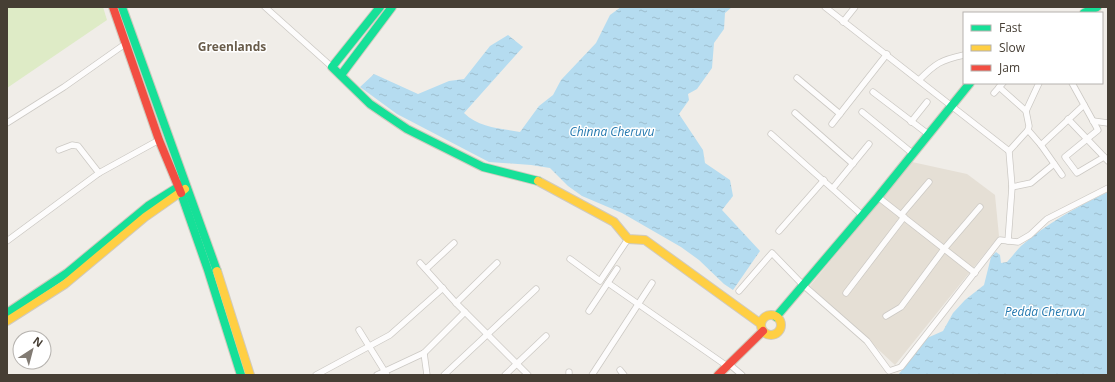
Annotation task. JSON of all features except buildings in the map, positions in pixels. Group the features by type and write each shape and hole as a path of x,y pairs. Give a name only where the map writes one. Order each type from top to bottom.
{"street":[{"path":"113,7 159,140 179,189 225,321 242,375"},
{"path":"122,7 187,185 238,333 250,375"},
{"path":"265,7 341,75 370,104 407,129 483,167 541,182 614,222 628,239 645,240 772,335 778,332 780,324 776,317"},
{"path":"332,67 380,7"},
{"path":"341,75 392,7"},
{"path":"825,7 842,22 887,54 1009,151 1012,187 1008,241"},
{"path":"842,22 855,7"},
{"path":"1086,12 1097,7"},
{"path":"7,123 64,87 125,44"},
{"path":"832,124 887,54"},
{"path":"920,80 933,66 945,59 963,55"},
{"path":"796,78 840,114"},
{"path":"776,317 802,284 878,196 969,84"},
{"path":"1026,111 1039,84"},
{"path":"1068,119 1087,139 1106,159 1078,173 1065,157 1087,139 1098,130 1073,84"},
{"path":"994,93 1001,85 1026,111 1029,126 1028,130 1009,151"},
{"path":"874,92 928,134"},
{"path":"911,122 926,102"},
{"path":"1041,145 1084,105"},
{"path":"862,112 912,154"},
{"path":"795,113 853,164"},
{"path":"1093,121 1108,123"},
{"path":"1028,130 1041,145 1062,176"},
{"path":"771,134 862,214"},
{"path":"7,241 98,173 159,140"},
{"path":"59,150 72,144 78,146 98,173"},
{"path":"833,188 869,144"},
{"path":"1012,187 1031,183 1054,164"},
{"path":"779,231 824,180"},
{"path":"846,293 929,182"},
{"path":"9,316 71,275 145,213 187,185"},
{"path":"739,291 772,253 802,284 867,341 888,373 901,367 1000,240 1018,242 1030,236 1047,218 1108,188"},
{"path":"878,196 974,273"},
{"path":"886,316 901,307 944,249 980,207"},
{"path":"570,259 600,281 628,239"},
{"path":"426,269 454,243"},
{"path":"420,262 456,303 528,375"},
{"path":"456,303 497,263"},
{"path":"589,311 617,269"},
{"path":"608,283 742,375"},
{"path":"592,375 652,283"},
{"path":"316,375 390,335 443,288"},
{"path":"444,375 536,290"},
{"path":"377,375 385,373 424,353 465,312"},
{"path":"718,375 762,327 766,316 776,317"},
{"path":"359,330 385,373"},
{"path":"505,375 546,336"},
{"path":"424,353 427,375"}],"shaded area":[{"path":"912,162 967,174 995,195 999,236 895,365 810,286"}],"green space":[{"path":"7,7 103,7 107,20 7,88"}],"water":[{"name":"Chinna Cheruvu","path":"621,7 732,7 725,13 724,29 714,43 712,68 697,89 688,94 689,100 679,114 703,150 705,163 730,180 733,196 722,210 760,251 733,290 724,284 699,260 681,247 622,213 582,196 568,186 550,168 489,162 397,114 360,87 374,74 418,94 449,81 464,79 490,46 508,35 523,47 464,113 476,122 483,125 520,132 539,106 553,95 561,80 596,43 610,15"},
{"name":"Pedda Cheruvu","path":"1108,192 1108,375 898,375 927,338 943,331 953,313 965,300 984,285 991,257 996,252 1000,255 1001,263 1007,262 1021,246 1041,230 1074,209"}],"traffic: fast":[{"path":"122,7 217,271"},
{"path":"380,7 332,67 370,104 407,129 483,167 538,181"},
{"path":"341,75 392,7"},
{"path":"1086,12 1097,7"},
{"path":"776,317 878,197 969,84"},
{"path":"7,313 67,273 148,206 183,184"},
{"path":"181,193 208,270 241,375"}],"traffic: slow":[{"path":"538,181 614,222 628,239 645,240 761,324"},
{"path":"7,321 65,284 145,217 185,189"},
{"path":"217,271 250,375"},
{"path":"771,315 778,318 781,325 778,332 771,335 764,332 761,325 764,318 771,315"}],"traffic: jam":[{"path":"113,7 159,140 181,193"},
{"path":"718,375 763,331"}],"district":[{"name":"Greenlands","path":"232,47"}]}
